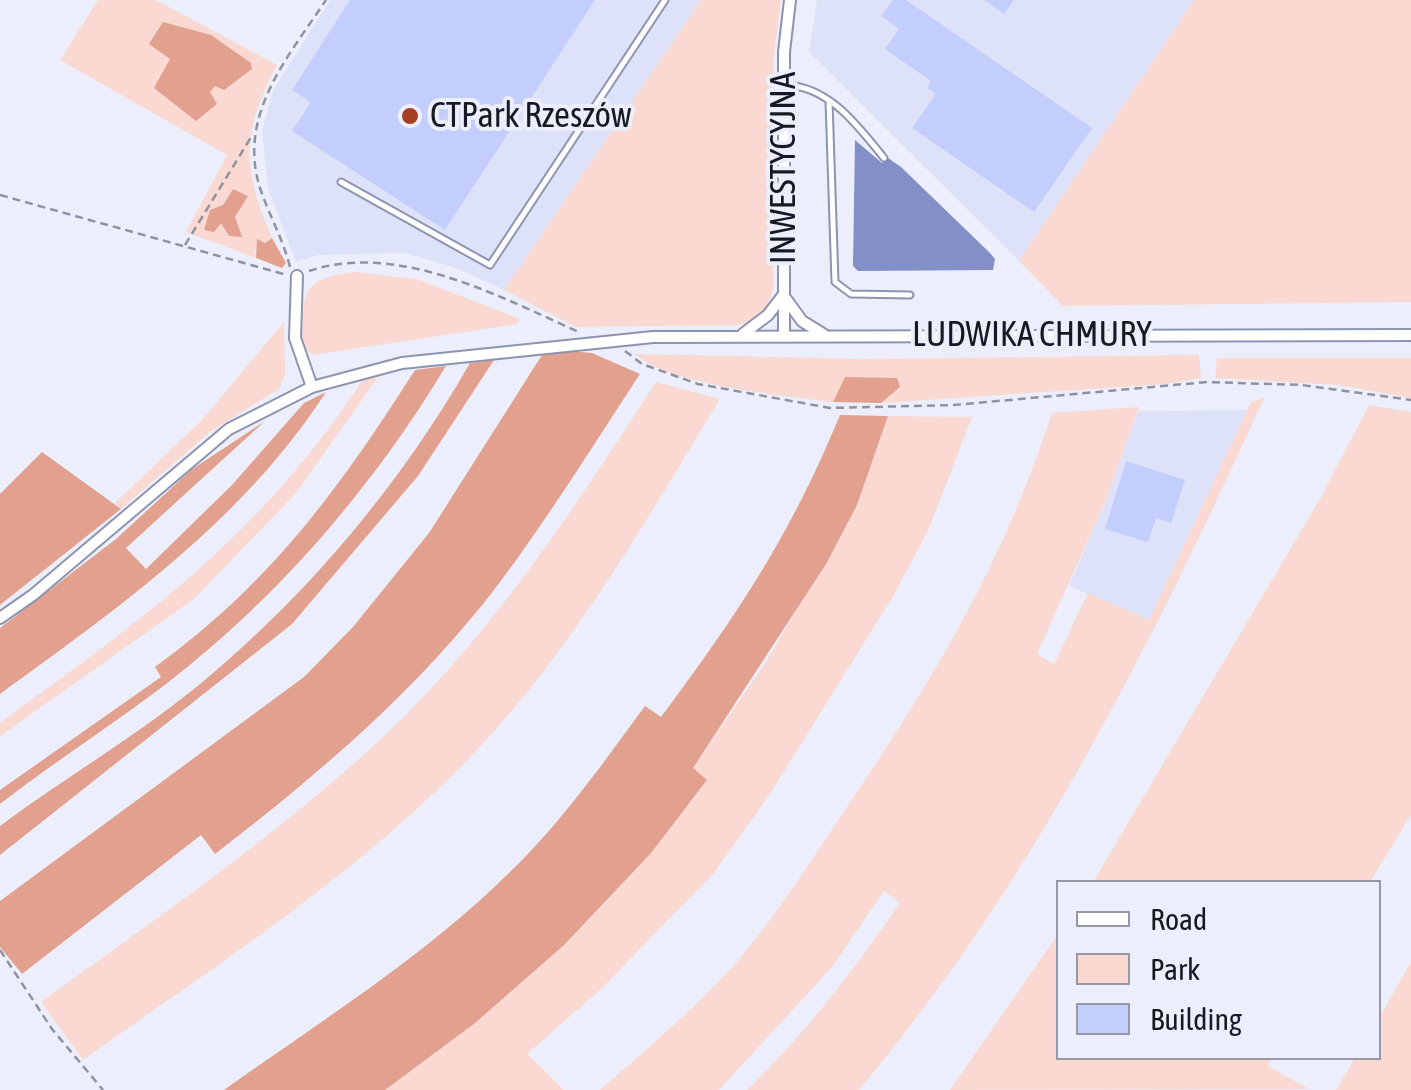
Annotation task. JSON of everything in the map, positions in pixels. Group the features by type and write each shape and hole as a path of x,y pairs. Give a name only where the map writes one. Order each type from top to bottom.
{"street":[{"name":"INWESTYCYJNA","path":"784,336 784,85 790,0"},
{"path":"296,276 295,338 312,387"},
{"path":"740,336 768,315 784,293 795,314 826,336"},
{"name":"LUDWIKA CHMURY","path":"0,618 33,596 229,428 312,387 402,363 653,337 1411,335"}],"lane":[{"path":"342,182 490,265 666,0"},
{"path":"784,85 812,88 829,100 884,158"},
{"path":"829,100 834,282 851,294 910,295"}],"path":[{"path":"185,245 254,133 272,81 326,0"},
{"path":"254,133 259,185 296,276"},
{"path":"0,196 94,225 225,254 270,273 296,276 354,260 406,268 502,298 598,341"},
{"path":"611,340 642,364 698,384 830,408 954,405 1208,382 1302,385 1411,400"},
{"path":"0,950 52,1029 103,1090"}],"shaded area":[{"path":"330,0 701,0 504,290 456,268 406,253 318,255 296,262 268,188 262,131 274,89"},
{"path":"817,0 1194,0 1019,261 809,52"},
{"path":"163,22 211,35 251,63 252,69 224,90 215,86 210,92 217,104 196,121 154,88 170,59 149,44"},
{"path":"233,189 248,196 235,217 242,237 229,236 221,223 214,232 204,230 210,210 223,205"},
{"path":"272,238 286,263 282,268 256,258 257,239 265,243"},
{"path":"592,353 640,374 536,531 469,621 367,727 215,854 201,835 22,974 0,947 0,901 304,677 353,627 429,533 542,355"},
{"path":"494,360 418,476 292,624 0,855 0,826 182,699 282,609 384,492 470,363"},
{"path":"446,366 355,497 247,615 166,684 0,804 0,790 161,677 155,667 234,602 300,532 359,455 415,370"},
{"path":"845,377 897,378 900,387 881,403 833,402"},
{"path":"326,392 257,481 177,558 0,694 0,628 116,539 191,470 265,421 126,548 146,569 232,485 304,403"},
{"path":"1247,410 1149,620 1069,586 1138,411"},
{"path":"840,415 888,416 857,505 826,564 693,768 707,780 651,853 564,945 475,1023 385,1090 224,1090 372,987 477,903 547,833 645,706 661,717 761,572 802,498"},
{"path":"42,452 121,509 0,605 0,494"}],"green space":[{"path":"98,0 156,0 277,65 252,131 251,170 272,238 254,250 256,258 186,232 227,155 60,60","holes":["233,189 247,197 227,226 221,223 223,205"]},
{"path":"701,0 781,0 773,64 773,289 766,308 739,325 576,327 504,290"},
{"path":"1194,0 1411,0 1411,302 1063,306 1019,261"},
{"path":"354,272 417,279 520,319 517,324 313,355 302,347 307,294 321,280"},
{"path":"284,322 285,374 279,389 210,432 121,509 115,503 201,421"},
{"path":"635,354 867,359 1199,355 1201,378 1166,384 881,403 900,387 845,377 833,402 700,381 651,365"},
{"path":"1217,358 1411,358 1411,398 1338,385 1215,378"},
{"path":"378,377 296,493 194,599 0,736 0,723 105,646 198,570 283,485 362,381"},
{"path":"656,382 720,399 608,581 512,710 433,794 338,876 83,1060 41,1002 259,842 343,773 423,697 461,656 530,568"},
{"path":"1264,398 1178,580 1085,758 979,930 859,1090 747,1090 828,1001 900,903 884,891 832,967 719,1090 600,1090 686,1014 734,965 778,909 845,810 908,714 963,619 1011,521 1052,413 1139,407 1106,500 1037,654 1054,664 1088,593 1149,620 1251,402"},
{"path":"1369,405 1411,412 1411,815 1371,880 1094,880 1320,499"},
{"path":"888,416 972,417 928,531 892,598 768,797 713,874 602,988 527,1054 564,1090 385,1090 476,1019 557,948 633,870 707,781 692,769 766,662 857,505"},
{"path":"1056,937 1056,1060 1271,1060 1268,1066 1309,1089 950,1090"},
{"path":"1411,962 1411,1090 1336,1090 1354,1060 1381,1060 1381,1014"}],"water":[{"path":"855,140 882,163 888,158 901,167 990,253 995,259 993,270 858,271 853,266"}],"building":[{"name":"CTPark Rzeszów","path":"350,0 595,0 445,230 292,131 311,102 292,90"},
{"path":"893,0 906,0 1092,128 1034,212 912,128 936,94 927,88 931,81 885,49 899,29 881,16"},
{"path":"984,0 1014,0 1004,14"},
{"path":"1126,461 1185,480 1171,523 1156,518 1148,542 1105,529"}],"place":[{"name":"CTPark Rzeszów","path":"410,116"}]}
